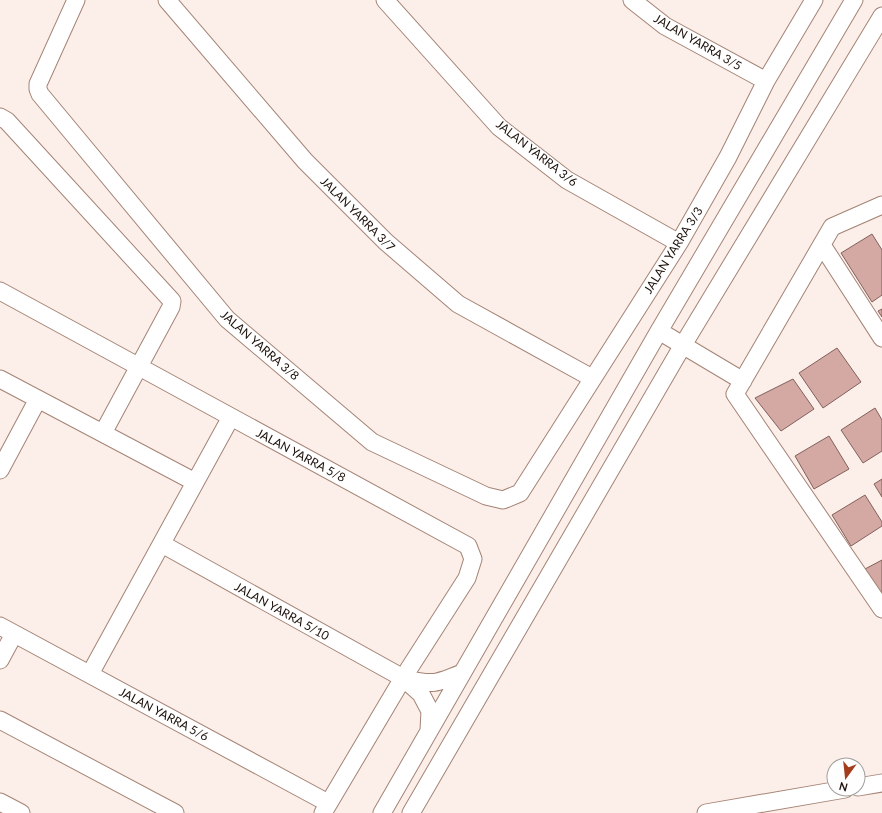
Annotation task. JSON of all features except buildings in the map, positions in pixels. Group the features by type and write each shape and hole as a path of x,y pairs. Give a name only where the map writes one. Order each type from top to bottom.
{"street":[{"name":"JALAN YARRA 3/8","path":"76,0 38,84 40,94 227,319 372,442 486,496 503,500 520,493"},
{"name":"JALAN YARRA 3/7","path":"167,0 305,161 386,242 458,304 592,378"},
{"name":"JALAN YARRA 3/6","path":"385,0 499,127 567,180 679,243"},
{"name":"JALAN YARRA 3/5","path":"632,0 664,26 766,81"},
{"name":"JALAN YARRA 3/3","path":"520,493 679,243 728,157 766,81 814,0"},
{"path":"382,813 660,331 854,0"},
{"path":"411,813 683,345 882,16"},
{"path":"0,117 7,121 172,301 171,307 103,433"},
{"path":"882,204 832,227 735,394 882,609"},
{"path":"822,244 882,338"},
{"name":"JALAN YARRA 5/8","path":"0,291 468,546 473,559 467,578 403,678 325,808"},
{"path":"660,331 743,381"},
{"path":"0,379 195,482"},
{"path":"2,463 38,399"},
{"path":"90,674 231,417"},
{"name":"JALAN YARRA 5/10","path":"162,544 403,678 421,694 430,711 429,732"},
{"path":"0,660 7,630"},
{"name":"JALAN YARRA 5/6","path":"7,630 90,674 325,808"},
{"name":"JALAN YARRA 5/10","path":"403,678 427,683 439,682 462,673"},
{"path":"0,720 175,813"},
{"path":"866,786 882,783"},
{"path":"706,813 826,792"},
{"path":"0,802 21,813"}]}
